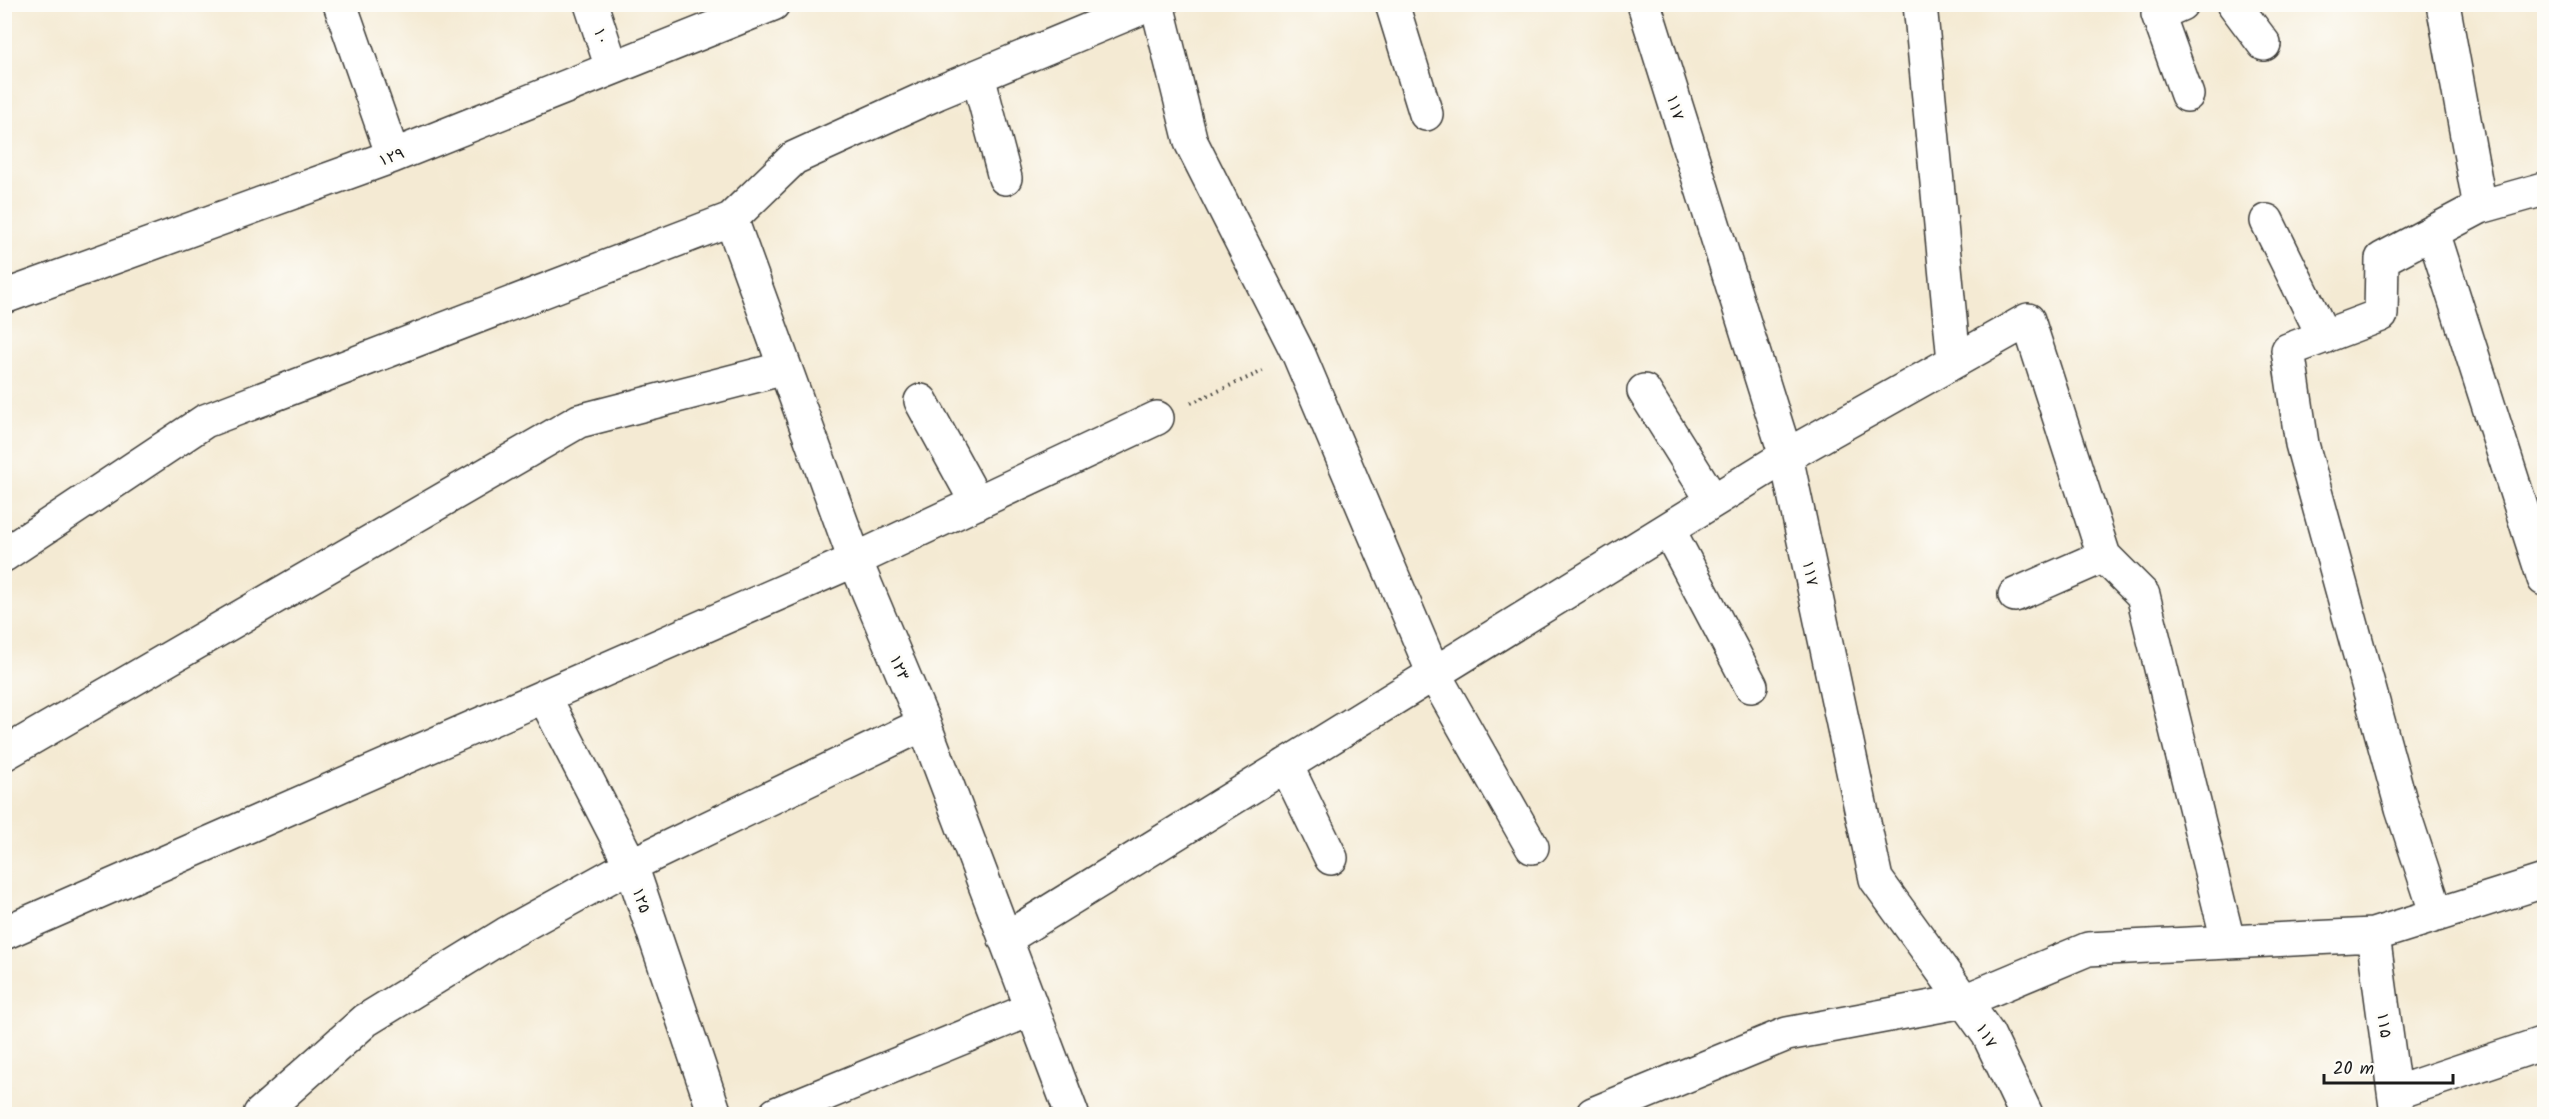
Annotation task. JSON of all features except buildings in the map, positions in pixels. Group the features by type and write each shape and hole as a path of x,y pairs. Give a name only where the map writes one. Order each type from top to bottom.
{"street":[{"path":"340,4 393,156"},
{"name":"۱۰","path":"591,4 612,68"},
{"name":"۱۲۹","path":"4,297 393,156 773,4"},
{"path":"4,555 205,421 731,219 794,158 978,76 1151,4"},
{"path":"1157,4 1191,142 1299,355 1434,674 1532,847"},
{"path":"1392,4 1426,114"},
{"name":"۱۱۷","path":"1644,4 1786,456 1876,879 1988,1034 2026,1114"},
{"path":"1920,4 1954,361"},
{"path":"2181,4 2158,14 2187,95"},
{"path":"2234,4 2264,44"},
{"path":"2443,4 2480,207"},
{"path":"978,76 1005,178"},
{"path":"2437,915 2402,808 2302,444 2288,350 2381,315 2382,259 2480,207 2544,189"},
{"name":"۱۲۳","path":"731,219 855,560 924,724 1072,1114"},
{"path":"2267,221 2324,337"},
{"path":"2433,232 2544,579"},
{"path":"1005,939 1786,456 2028,320 2104,556 2143,595 2228,941"},
{"path":"4,754 579,421 785,368"},
{"path":"1644,391 1713,501"},
{"path":"921,401 977,503"},
{"path":"4,933 855,560 1157,418"},
{"path":"1668,529 1751,686"},
{"path":"2015,595 2104,556"},
{"name":"۱۲۵","path":"544,696 631,865 715,1114"},
{"path":"260,1114 366,1020 506,934 631,865 924,724"},
{"path":"1286,765 1331,858"},
{"path":"1593,1114 1787,1034 1964,1001 2088,949 2373,935 2544,881"},
{"name":"۱۱۵","path":"2373,935 2396,1104"},
{"path":"776,1114 1032,1009"},
{"path":"2396,1104 2544,1043"}],"path":[{"path":"1157,418 1299,355"}]}
